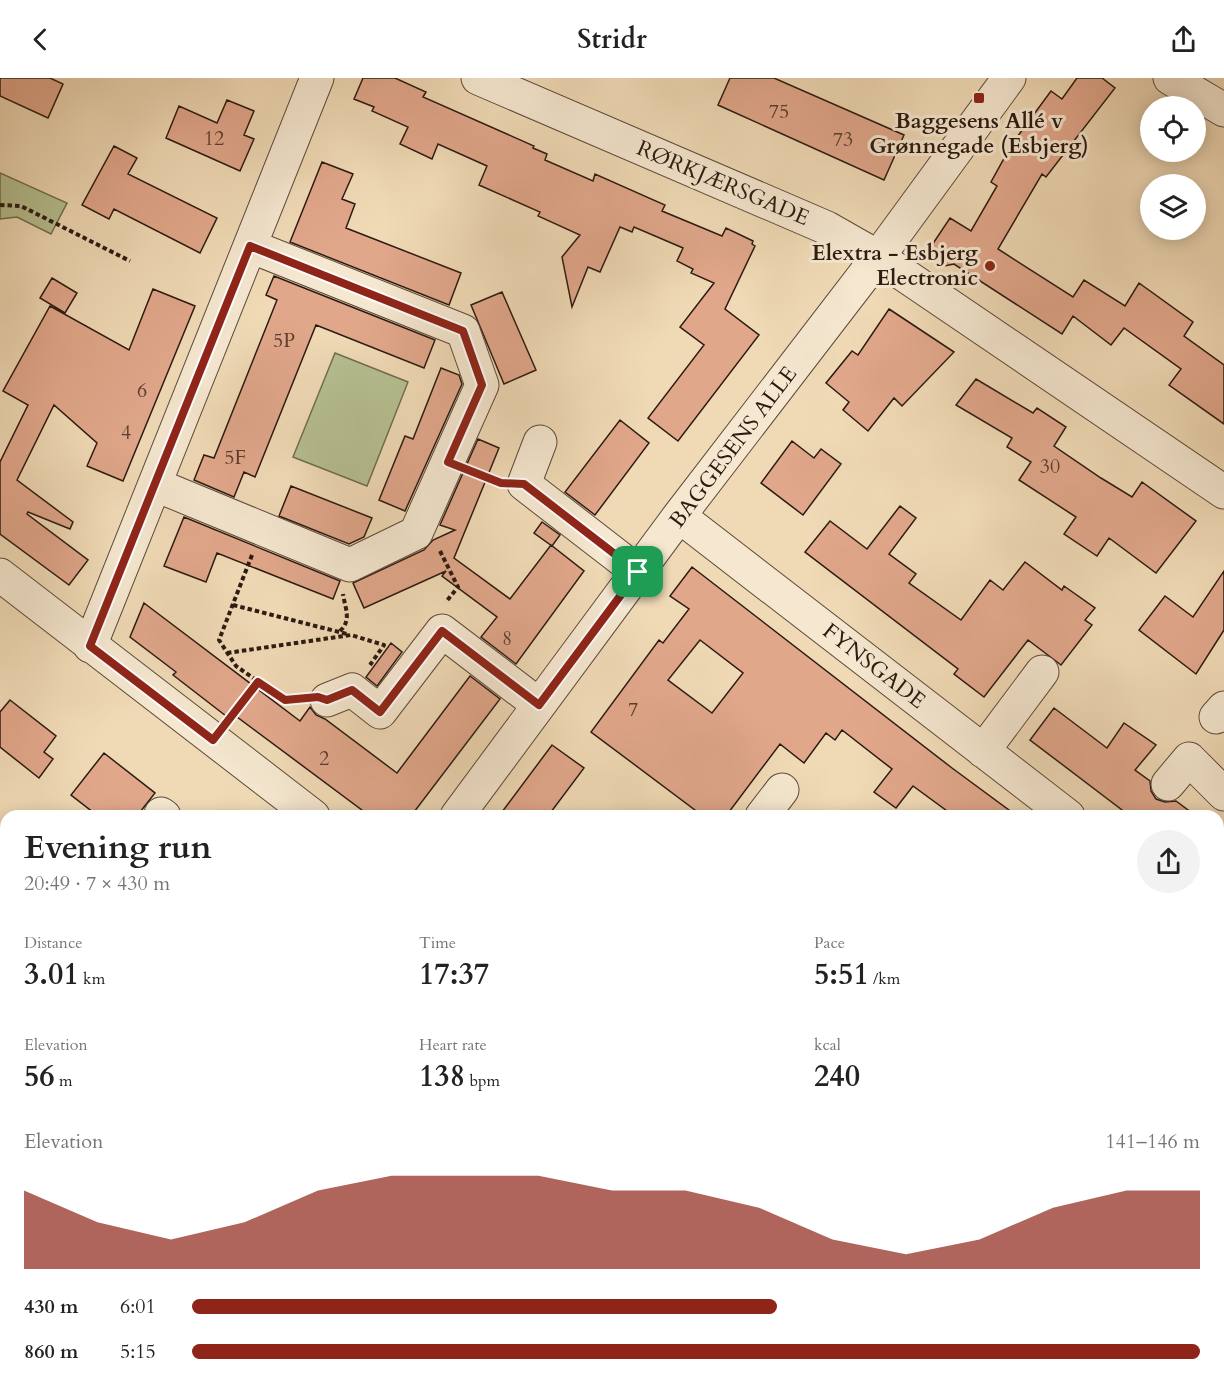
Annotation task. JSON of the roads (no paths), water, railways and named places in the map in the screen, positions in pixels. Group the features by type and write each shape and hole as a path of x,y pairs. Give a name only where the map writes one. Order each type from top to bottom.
{"street":[{"path":"90,646 317,78"},
{"name":"RØRKJÆRSGADE","path":"478,78 827,228 878,257 1224,492"},
{"name":"BAGGESENS ALLE","path":"461,810 680,516 878,257 1009,78"},
{"path":"1170,78 1224,110"},
{"path":"156,485 350,565 416,533 482,385 463,331 250,246"},
{"path":"540,442 524,484 638,572"},
{"name":"FYNSGADE","path":"680,516 1060,810"},
{"path":"0,575 305,810"},
{"path":"339,695 380,712 442,631 539,705"},
{"path":"983,750 1042,672"},
{"path":"1168,784 1189,759 1224,794"},
{"path":"767,810 782,790"}],"place":[{"name":"Baggesens Allé v Grønnegade (Esbjerg)","path":"979,98"},
{"name":"Elextra - Esbjerg Electronic","path":"990,266"}]}
